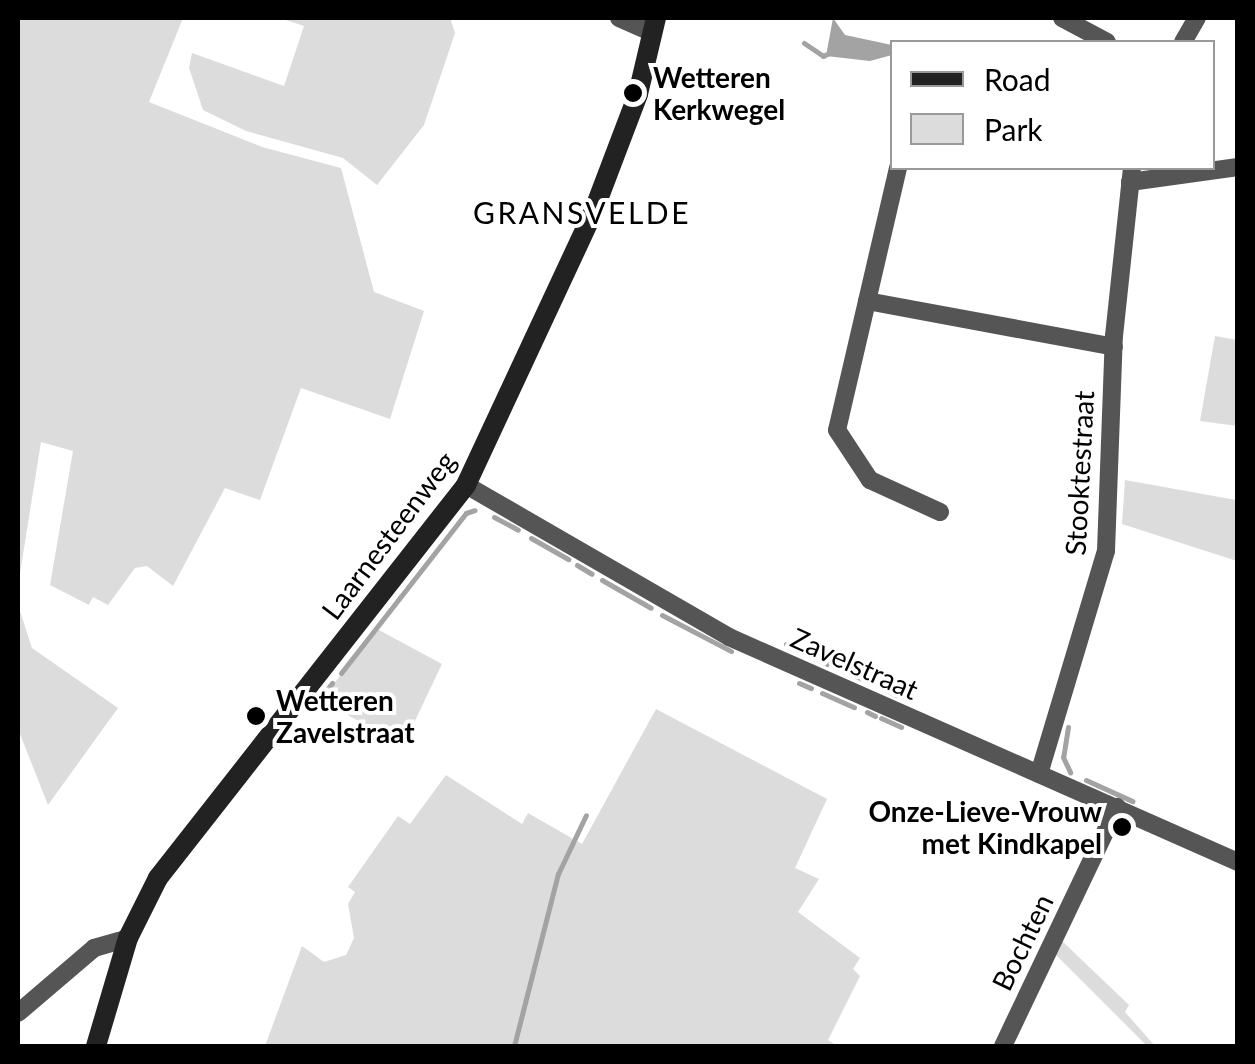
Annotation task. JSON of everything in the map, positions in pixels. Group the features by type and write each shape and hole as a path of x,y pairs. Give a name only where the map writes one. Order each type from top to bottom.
{"street":[{"path":"619,18 654,25"},
{"path":"1062,18 1102,40"},
{"path":"1184,40 1198,18"},
{"name":"Laarnesteenweg","path":"96,1046 128,938 174,854 466,485 594,210 627,128 654,25"},
{"path":"898,170 837,430 870,480 940,512"},
{"path":"1131,175 1207,170"},
{"name":"Stooktestraat","path":"1039,774 1106,551 1114,347 1131,175"},
{"path":"867,300 1114,347"},
{"name":"Zavelstraat","path":"466,485 730,637 1238,862"},
{"name":"Bochten","path":"1003,1046 1117,808"},
{"path":"18,1013 94,948 128,938"}],"green space":[{"path":"18,18 183,18 149,102 262,147 341,168 374,292 424,311 390,419 301,388 260,500 225,488 173,586 147,566 135,568 108,605 93,597 89,605 50,585 73,451 41,442 18,586"},
{"path":"280,18 450,18 455,33 424,125 377,185 343,158 246,131 203,110 189,68 192,53 284,86 304,26"},
{"path":"1215,336 1237,340 1237,426 1200,421"},
{"path":"1125,480 1236,500 1237,489 1237,561 1122,524"},
{"path":"18,605 32,648 118,708 48,805 18,729"},
{"path":"377,629 442,664 403,746 321,700"},
{"path":"656,709 827,799 795,868 819,879 798,912 860,958 853,969 860,976 828,1040 837,1046 265,1046 302,946 324,962 346,955 354,938 348,904 355,892 348,887 398,816 410,824 446,775 522,824 528,813 582,844"},
{"path":"1061,940 1129,1005 1125,1012 1155,1046 1147,1046 1055,954"}],"shaded area":[{"path":"833,18 845,35 890,45 890,56 870,61 826,56"}],"waterway":[{"path":"804,43 823,56 831,52"},
{"path":"341,673 466,513 475,510"},
{"path":"494,517 518,530"},
{"path":"531,538 568,559"},
{"path":"577,565 592,574"},
{"path":"602,580 651,608"},
{"path":"662,615 731,651"},
{"path":"786,644 808,655"},
{"path":"819,660 827,664"},
{"path":"842,670 867,681"},
{"path":"324,693 332,683"},
{"path":"799,683 811,688"},
{"path":"888,691 896,695"},
{"path":"822,693 854,707"},
{"path":"867,712 875,716"},
{"path":"881,718 901,727"},
{"path":"1068,727 1063,757 1070,772"},
{"path":"1086,780 1132,801"},
{"path":"514,1046 558,874 586,815"}],"place":[{"name":"Wetteren Kerkwegel","path":"633,93"},
{"name":"Wetteren Zavelstraat","path":"256,716"},
{"name":"Onze-Lieve-Vrouw met Kindkapel","path":"1122,827"}],"district":[{"name":"GRANSVELDE","path":"582,212"}]}
